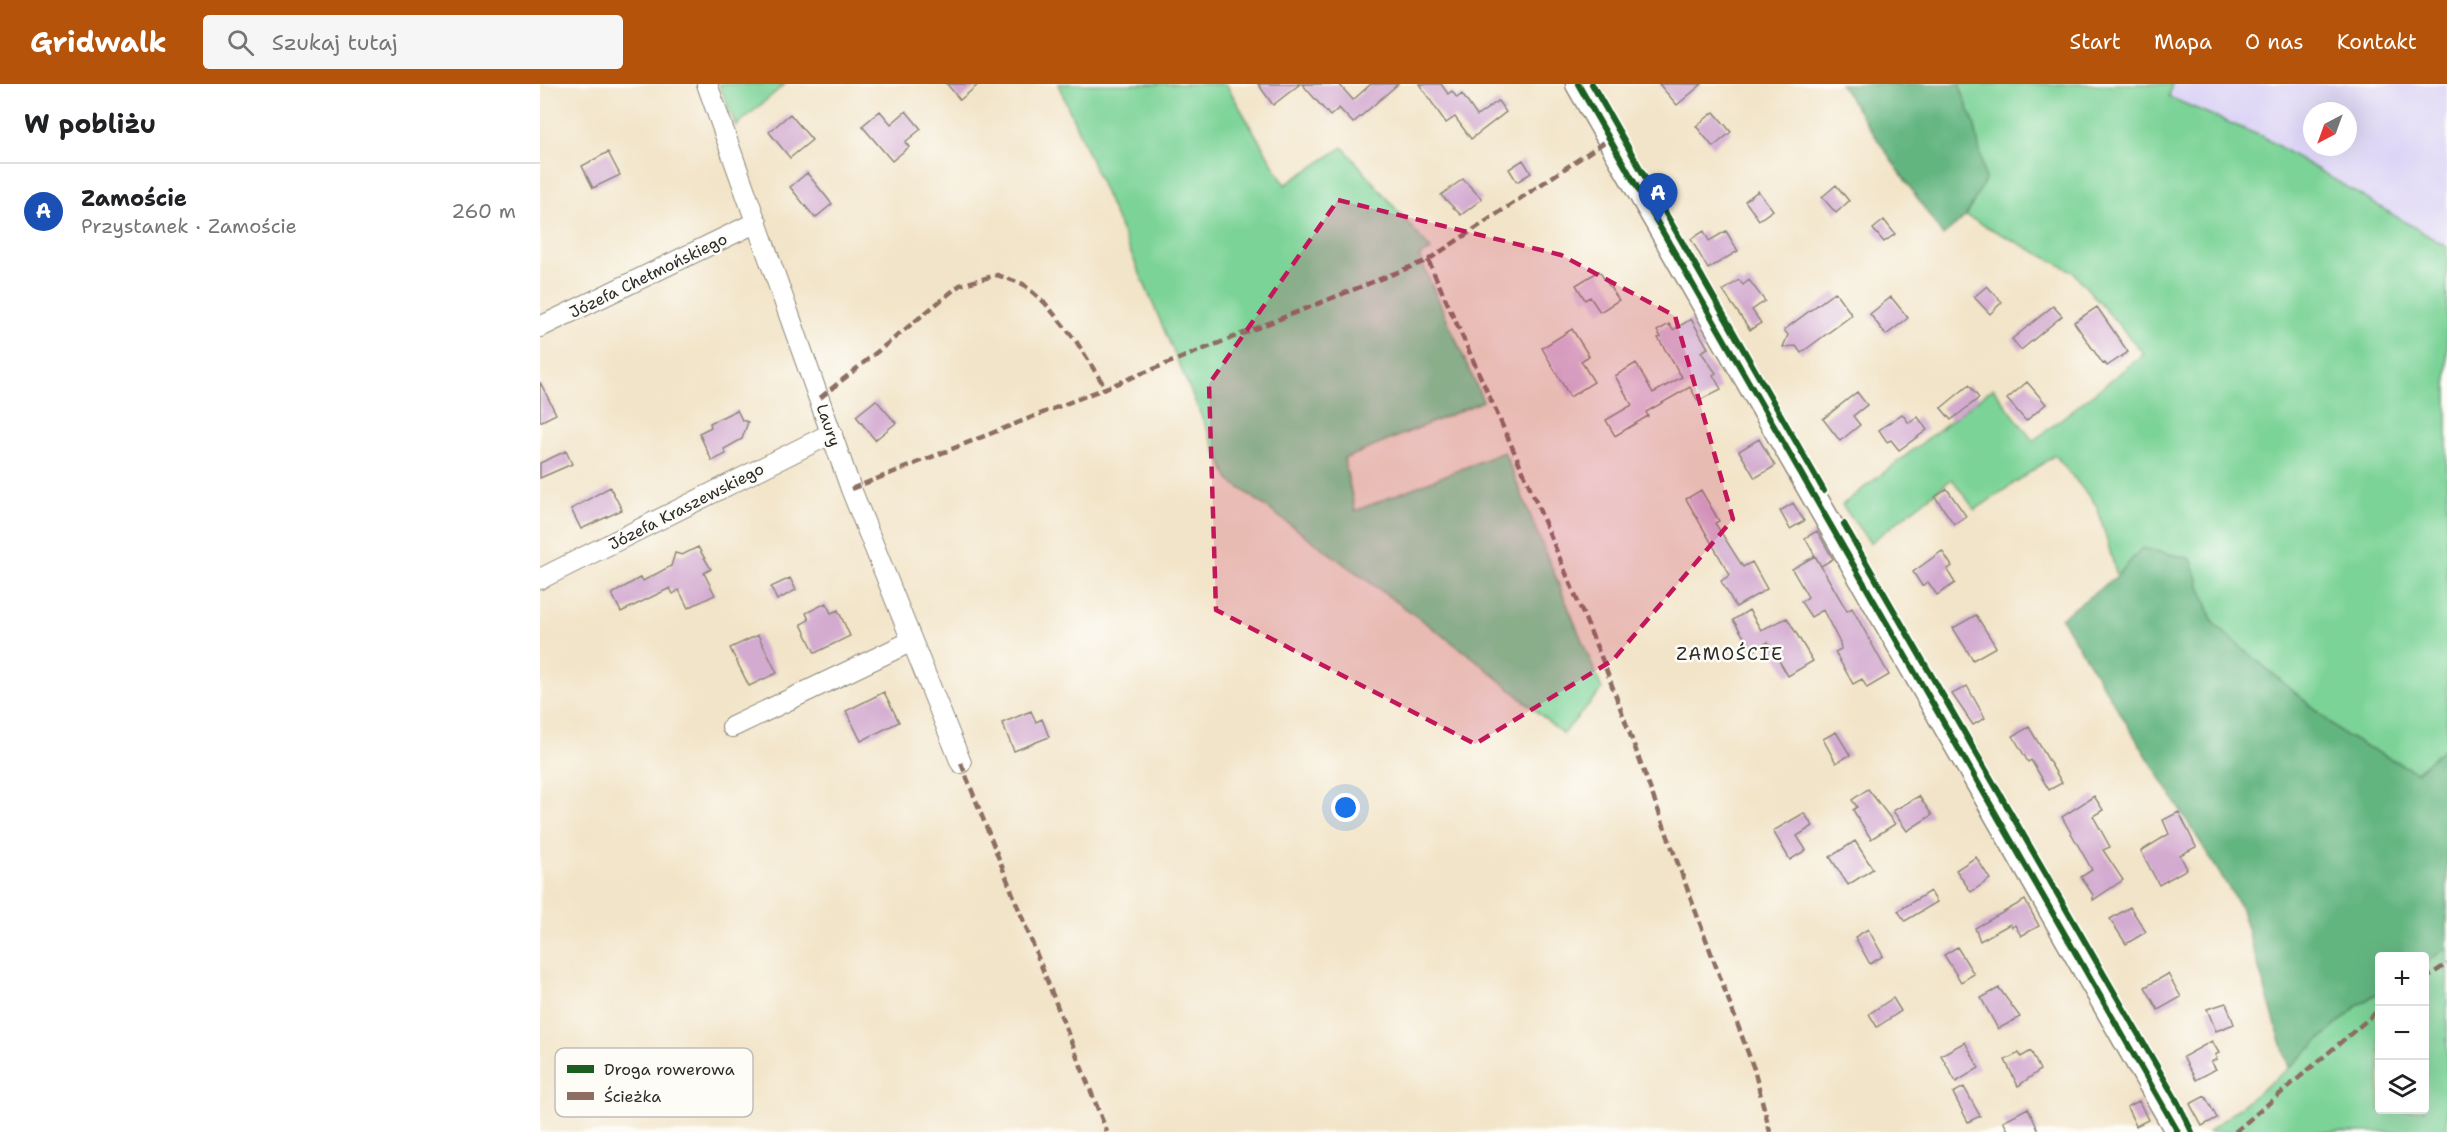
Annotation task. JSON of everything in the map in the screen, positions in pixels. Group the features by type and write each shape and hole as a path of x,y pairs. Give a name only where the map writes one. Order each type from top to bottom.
{"street":[{"name":"Laury","path":"707,84 851,489 961,763"},
{"path":"1578,84 2178,1132"},
{"name":"Józefa Chełmońskiego","path":"540,327 757,222"},
{"name":"Józefa Kraszewskiego","path":"540,579 832,433"},
{"path":"732,727 912,641"}],"highlighted area":[{"path":"1338,200 1561,255 1675,316 1733,519 1613,660 1475,744 1216,610 1209,384"}],"shaded area":[{"path":"2172,84 2447,84 2447,247 2263,137 2168,96"}],"green space":[{"path":"719,84 785,84 736,126"},
{"path":"1058,84 1226,84 1285,185 1343,147 1431,250 1419,256 1483,401 1344,459 1355,511 1504,452 1602,689 1563,734 1475,659 1229,480"},
{"path":"1840,84 1959,84 1975,126 1985,180 1966,216 1943,236"},
{"path":"1959,84 2172,84 2169,97 2263,137 2447,247 2447,746 2416,772 2346,736 2213,623 2191,559 2142,548 2117,576 2097,506 2055,455 1975,510 1952,479 1870,543 1842,505 1993,388 2033,441 2144,354 2072,271 1966,216 1985,180 1975,126"},
{"path":"2142,548 2191,559 2213,623 2346,736 2416,772 2447,746 2447,948 2429,960 2429,952 2375,952 2375,995 2357,1006 2289,1068 2240,906 2061,618 2117,576"},
{"path":"2447,948 2447,1132 2208,1132 2289,1068 2357,1006 2375,995 2375,1114 2429,1114 2429,960"}],"building":[{"path":"947,84 979,84 960,100"},
{"path":"1258,84 1300,84 1273,105"},
{"path":"1302,84 1339,84 1353,100 1371,84 1398,84 1353,123 1339,108 1330,116"},
{"path":"1419,84 1441,84 1448,94 1452,91 1457,98 1462,94 1477,116 1498,101 1506,112 1471,139 1455,117 1446,123"},
{"path":"1659,84 1702,84 1677,105"},
{"path":"880,111 891,124 906,111 921,129 905,142 909,147 892,161 862,126"},
{"path":"1714,112 1731,132 1713,147 1696,126"},
{"path":"790,114 812,140 790,158 769,132"},
{"path":"608,152 620,175 593,188 582,166"},
{"path":"1523,160 1531,173 1517,182 1509,169"},
{"path":"807,173 832,204 815,218 790,187"},
{"path":"1463,179 1482,199 1461,215 1441,195"},
{"path":"1836,185 1849,201 1836,213 1822,197"},
{"path":"1758,191 1773,210 1759,220 1745,201"},
{"path":"1884,220 1895,234 1884,242 1873,229"},
{"path":"1704,231 1709,241 1726,231 1738,251 1708,269 1691,239"},
{"path":"1599,271 1619,300 1600,312 1590,297 1585,300 1576,285"},
{"path":"1739,280 1743,285 1749,280 1765,301 1752,310 1761,323 1750,330 1723,291"},
{"path":"1987,286 2002,302 1990,314 1974,297"},
{"path":"1835,292 1852,315 1801,353 1796,346 1783,347 1788,335 1784,330"},
{"path":"1891,297 1908,318 1886,335 1870,314"},
{"path":"2053,306 2062,316 2021,350 2012,339"},
{"path":"2097,307 2128,352 2107,366 2103,364 2074,322"},
{"path":"1691,319 1708,348 1701,352 1716,373 1713,375 1721,389 1698,401 1690,387 1646,412 1648,416 1615,436 1606,420 1632,405 1615,376 1636,363 1653,393 1682,377 1658,338 1661,337 1657,331 1669,324 1673,330"},
{"path":"1572,329 1589,356 1581,361 1594,382 1570,397 1542,348"},
{"path":"540,382 556,414 540,422"},
{"path":"2027,382 2046,404 2026,421 2007,399"},
{"path":"1969,385 1979,398 1951,420 1941,408"},
{"path":"1857,392 1867,405 1853,416 1860,425 1840,441 1823,419"},
{"path":"876,400 896,423 875,440 856,416"},
{"path":"737,410 742,420 748,422 742,439 724,449 726,454 712,461 699,433 711,427 710,423"},
{"path":"1902,414 1909,423 1918,417 1927,430 1899,450 1891,440 1887,442 1879,430"},
{"path":"1759,439 1775,466 1755,478 1739,451"},
{"path":"566,451 572,464 540,478 540,463"},
{"path":"610,487 622,510 581,529 571,509"},
{"path":"1947,489 1966,516 1954,524 1935,497"},
{"path":"1701,490 1719,521 1715,523 1743,567 1752,562 1767,589 1736,607 1721,581 1730,575 1686,499"},
{"path":"1793,503 1804,521 1790,529 1780,511"},
{"path":"1817,531 1833,559 1821,566 1805,538"},
{"path":"698,547 711,569 704,573 715,595 688,608 679,590 673,594 670,588 621,612 612,594 641,577 643,581 671,566 675,553 682,555"},
{"path":"1942,551 1952,566 1947,570 1955,583 1937,595 1928,582 1922,586 1913,572"},
{"path":"1815,556 1847,611 1852,608 1889,675 1867,688 1862,679 1853,684 1835,652 1841,649 1840,643 1823,610 1811,617 1801,602 1808,597 1792,569"},
{"path":"790,578 796,590 777,600 771,587"},
{"path":"826,603 831,613 838,610 850,636 815,653 801,624 809,620 806,613"},
{"path":"1749,610 1761,630 1787,618 1813,661 1788,676 1768,642 1753,651 1733,620"},
{"path":"1976,615 1996,647 1973,660 1953,628"},
{"path":"758,635 777,673 749,686 730,648"},
{"path":"1967,686 1985,718 1973,725 1952,694"},
{"path":"884,692 899,722 861,741 846,711"},
{"path":"1031,711 1036,722 1042,719 1049,737 1014,751 1002,723"},
{"path":"2029,727 2062,783 2049,790 2031,760 2028,762 2013,736"},
{"path":"1836,732 1850,755 1836,763 1823,739"},
{"path":"1868,789 1895,824 1871,839 1853,810 1857,807 1852,800"},
{"path":"1919,796 1932,815 1907,831 1893,811"},
{"path":"2094,796 2103,810 2093,816 2110,847 2103,850 2123,880 2093,900 2093,895 2081,877 2092,870 2062,817"},
{"path":"2179,812 2196,847 2180,855 2187,869 2159,885 2141,851 2169,834 2163,820"},
{"path":"1804,813 1813,826 1797,836 1806,850 1790,860 1773,831"},
{"path":"1855,841 1873,869 1848,885 1830,857"},
{"path":"1976,857 1990,879 1971,892 1956,870"},
{"path":"1930,891 1937,902 1905,921 1898,911"},
{"path":"2025,900 2039,926 2021,936 2015,925 2012,927 2010,924 1980,941 1975,928"},
{"path":"2130,907 2146,932 2126,944 2110,919"},
{"path":"1868,929 1883,956 1870,964 1855,937"},
{"path":"1957,947 1974,974 1961,982 1944,955"},
{"path":"2168,974 2181,997 2158,1010 2145,987"},
{"path":"1999,988 2020,1017 1998,1029 1981,998"},
{"path":"1893,998 1901,1011 1877,1027 1869,1014"},
{"path":"2226,1003 2234,1024 2216,1031 2207,1009"},
{"path":"2212,1041 2219,1053 2215,1055 2217,1059 2211,1062 2216,1069 2196,1080 2183,1057"},
{"path":"1965,1042 1979,1068 1956,1082 1941,1055"},
{"path":"2031,1051 2040,1070 2018,1086 2005,1060 2019,1053 2021,1057"},
{"path":"1964,1087 1980,1116 1968,1122 1953,1093"},
{"path":"2205,1096 2217,1118 2202,1126 2190,1104"},
{"path":"2139,1101 2148,1120 2136,1126 2127,1107"},
{"path":"2028,1108 2039,1132 2009,1132 2003,1121"}],"marked path":[{"path":"851,489 1428,260 1609,139"},
{"path":"1428,260 1526,478 1604,664 1754,1069 1770,1132"},
{"path":"820,398 960,285 997,275 1023,284 1045,303 1076,341 1105,387"},
{"path":"961,763 1107,1132"},
{"path":"2429,976 2447,964"},
{"path":"2235,1132 2375,1013"}],"cycle path":[{"path":"1578,84 2178,1132"},
{"path":"1592,84 1824,491"},
{"path":"1844,524 2178,1103 2192,1132"}],"place":[{"name":"Zamoście","path":"1658,223"}],"district":[{"name":"ZAMOŚCIE","path":"1730,654"}]}
